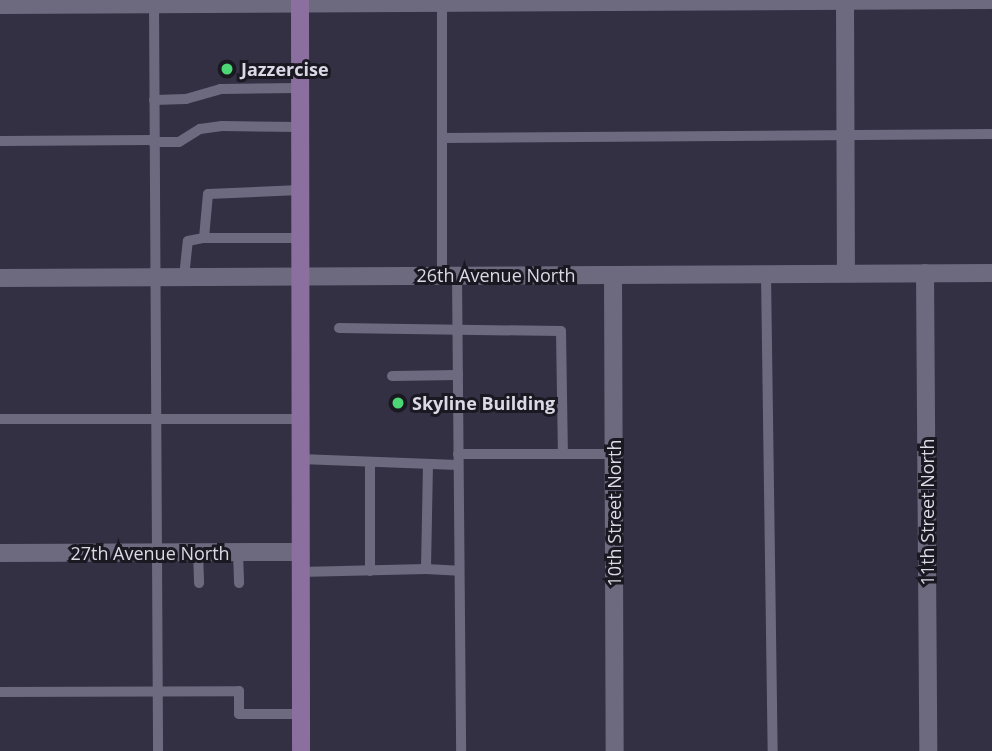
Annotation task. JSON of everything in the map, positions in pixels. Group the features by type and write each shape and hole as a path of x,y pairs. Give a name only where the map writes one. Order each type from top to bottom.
{"main road":[{"path":"300,2 301,751"}],"street":[{"path":"845,0 846,273"},
{"path":"0,5 154,2 990,0"},
{"name":"11th Street North","path":"925,273 928,751"},
{"name":"26th Avenue North","path":"0,278 992,273"},
{"name":"10th Street North","path":"612,275 615,751"},
{"name":"27th Avenue North","path":"0,553 300,552"}],"lane":[{"path":"154,2 153,277 158,751"},
{"path":"450,2 443,138 450,276 457,331 461,751"},
{"path":"154,100 186,99 219,89 300,88"},
{"path":"0,141 179,142 200,129 222,126 300,127"},
{"path":"443,138 992,134"},
{"path":"204,238 208,194 300,190"},
{"path":"184,277 188,242 204,238 300,238"},
{"path":"766,274 773,751"},
{"path":"339,328 561,331 563,454"},
{"path":"392,376 458,375"},
{"path":"0,419 300,419"},
{"path":"300,459 428,464 563,454 614,454"},
{"path":"370,462 370,571"},
{"path":"426,569 428,464"},
{"path":"198,552 199,583"},
{"path":"238,552 239,583"},
{"path":"300,572 426,569 459,571"},
{"path":"0,692 239,691 239,713 301,713"}],"place":[{"name":"Jazzercise","path":"227,69"},
{"name":"Skyline Building","path":"398,403"}]}
